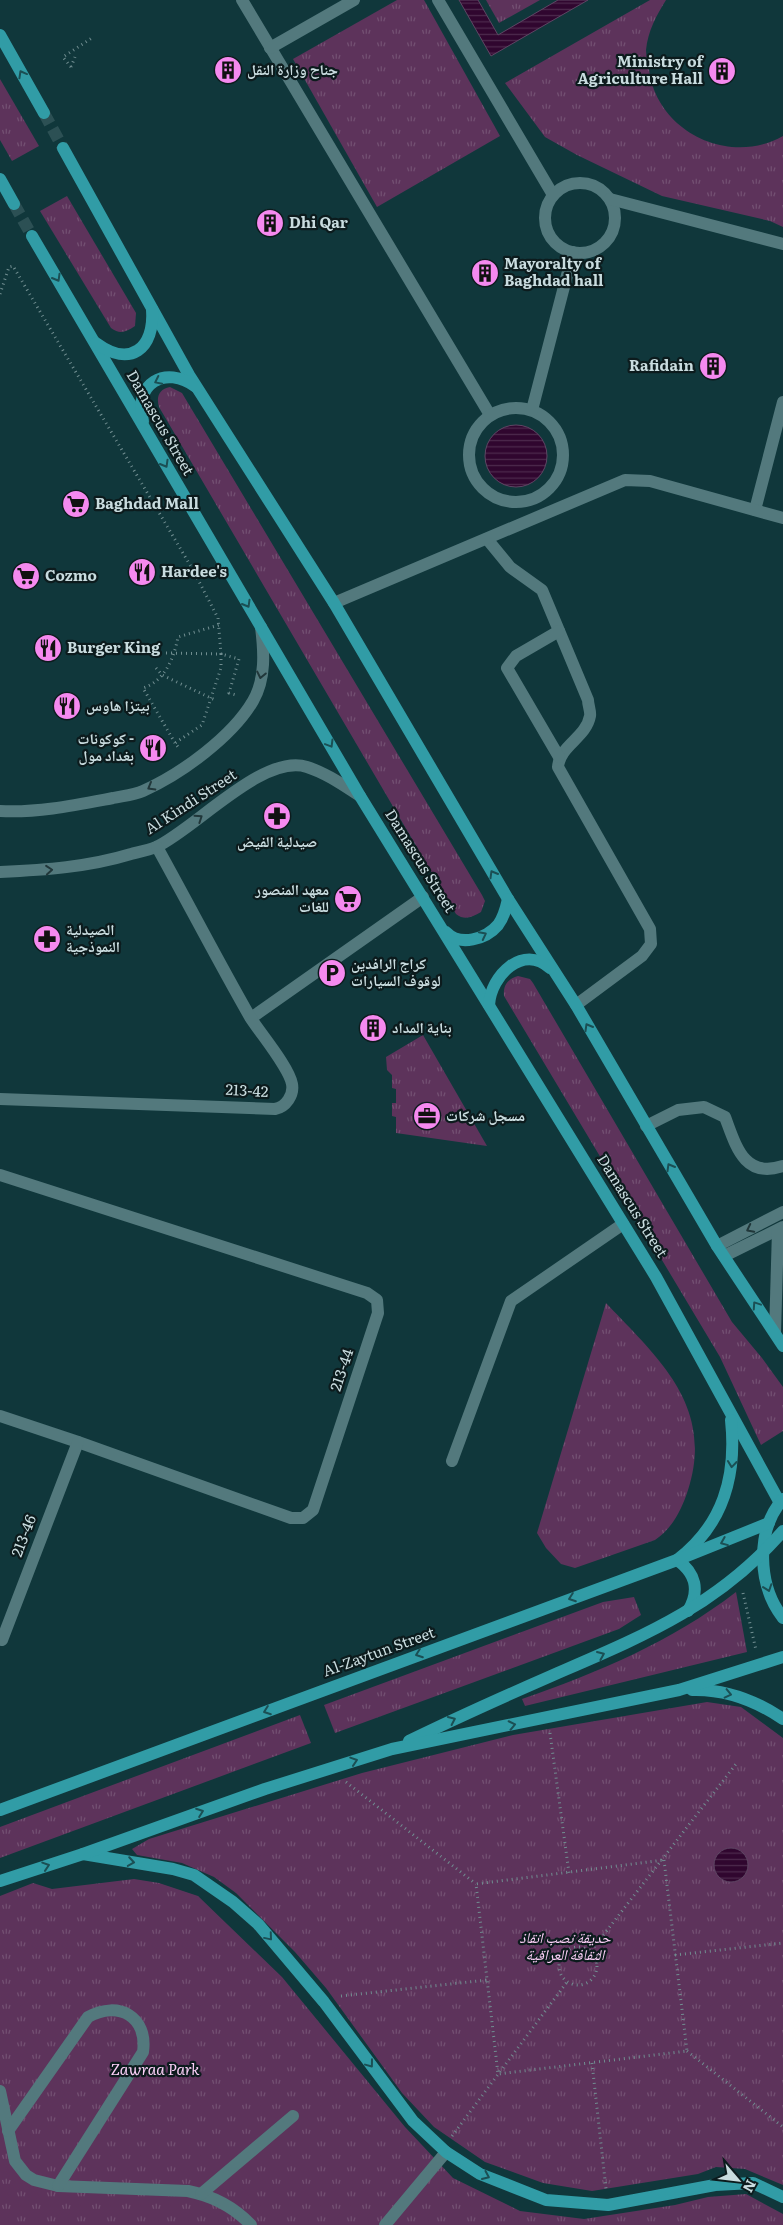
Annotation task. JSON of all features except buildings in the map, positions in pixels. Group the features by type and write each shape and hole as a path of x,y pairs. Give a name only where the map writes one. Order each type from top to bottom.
{"main road":[{"path":"0,35 44,114"},
{"path":"63,148 200,393 334,603 508,899 550,968 576,1005 720,1251 783,1346"},
{"path":"0,180 14,204"},
{"name":"Damascus Street","path":"32,236 360,796 656,1277 730,1416 782,1501"},
{"path":"92,339 114,353 128,354 140,350 152,332 152,307"},
{"path":"148,434 142,416 141,403 145,390 153,382 170,376 180,378 193,385 200,393"},
{"path":"442,928 451,937 459,940 474,939 487,934 498,925 505,913 508,899"},
{"path":"489,1005 490,994 495,981 510,967 529,960 543,962 550,968"},
{"path":"688,1611 692,1604 695,1587 690,1571 677,1560 701,1539 716,1517 726,1493 732,1468 734,1442 730,1416"},
{"path":"782,1501 769,1523 763,1554 765,1582 776,1608 783,1618"},
{"name":"Al-Zaytun Street","path":"0,1810 677,1560 769,1523"},
{"path":"392,1749 492,1702 652,1632 688,1611 737,1576 763,1554 783,1531"},
{"path":"0,1881 83,1854 265,1789 392,1749 679,1690 783,1657"},
{"path":"679,1690 703,1690 748,1699 783,1719"},
{"path":"83,1854 173,1869 194,1875 211,1885 258,1924 324,2002 413,2121 446,2152 480,2174 546,2200 608,2205 715,2185 754,2183 783,2197"}],"street":[{"path":"242,0 490,415"},
{"path":"270,48 354,0"},
{"path":"438,0 553,195"},
{"path":"580,182 602,190 610,199 615,221 608,238 595,250 584,253 573,252 562,248 553,241 547,231 545,220 546,208 553,195 569,184 580,182"},
{"path":"610,199 783,244"},
{"path":"532,410 573,252"},
{"path":"755,510 783,402"},
{"path":"515,407 532,410 543,416 553,425 560,437 563,450 562,463 556,479 546,491 532,499 515,502 499,499 485,491 474,479 469,463 469,446 474,431 485,418 499,410 515,407"},
{"path":"334,603 487,540 625,480 650,481 783,518"},
{"path":"487,540 510,567 542,590 588,700 590,716 583,730 559,757 558,767 650,929 650,944 642,956 576,1005"},
{"path":"0,811 72,806 141,792 190,764 225,735 254,700 262,675 264,650 261,627"},
{"path":"559,631 516,656 507,668 559,757"},
{"name":"Al Kindi Street","path":"0,872 47,870 100,864 157,847 263,774 285,766 305,766 324,774 360,796"},
{"name":"213-42","path":"0,1099 280,1108 290,1097 293,1090 292,1081 251,1018 157,847"},
{"path":"251,1018 423,897"},
{"path":"646,1126 678,1110 704,1107 725,1117 740,1155 753,1166 769,1171 783,1166"},
{"name":"213-44","path":"0,1175 367,1293 377,1300 378,1313 313,1510 304,1518 291,1518 0,1416"},
{"path":"720,1251 783,1212"},
{"path":"452,1461 511,1301 624,1224"},
{"path":"720,1251 780,1229 775,1333"},
{"name":"213-46","path":"0,1639 2,1640 78,1442"},
{"path":"8,2131 88,2017 108,2009 119,2010 129,2014 137,2022 142,2031 143,2052 58,2186"},
{"path":"0,2091 12,2153 20,2169 34,2180 58,2186 188,2191 201,2194 229,2206 251,2225"},
{"path":"201,2194 293,2116"},
{"path":"386,2225 446,2152"}],"path":[{"path":"75,57 71,67 63,57 92,38"},
{"path":"0,294 2,281 9,267 13,266 193,570 218,618 221,668 202,725 175,743"},
{"path":"178,746 143,688 149,686 162,675 175,655 178,637 219,626"},
{"path":"166,653 175,655 221,654 239,660 229,694 254,700"},
{"path":"156,668 162,675 215,700"},
{"path":"742,1586 756,1651"},
{"path":"548,1717 569,1873"},
{"path":"591,1951 664,1860 736,1764"},
{"path":"330,1769 476,1884 664,1860"},
{"path":"664,1860 686,2051"},
{"path":"476,1884 498,2074"},
{"path":"676,1955 783,1943"},
{"path":"576,1947 591,1951 598,1964 593,1978 588,1983 581,1985 567,1982 559,1969 563,1954 569,1949 576,1947"},
{"path":"324,2002 339,1996 487,1980"},
{"path":"446,2152 452,2136 567,1982"},
{"path":"498,2074 686,2051 783,2127"},
{"path":"592,2063 608,2205"}],"green space":[{"path":"397,0 424,0 500,136 377,207 293,59"},
{"path":"486,0 540,0 499,23"},
{"path":"650,0 666,0 649,36 646,50 649,69 655,91 665,110 680,126 698,137 719,145 740,147 762,145 783,136 783,227 770,221 662,196 577,155 545,137 505,83"},
{"path":"0,79 39,146 12,161 0,140"},
{"path":"67,196 136,313 135,326 129,330 120,332 111,328 40,211"},
{"path":"170,387 182,393 482,895 485,901 481,912 472,917 465,918 456,914 159,407 159,394"},
{"path":"518,976 530,979 533,983 732,1322 783,1387 783,1431 761,1445 720,1357 504,996 504,989 507,983"},
{"path":"423,1035 487,1146 396,1133 396,1117 392,1116 392,1103 396,1103 396,1089 392,1088 392,1075 387,1070 386,1057"},
{"path":"606,1303 645,1344 677,1386 688,1408 694,1433 694,1460 683,1504 676,1518 661,1535 655,1540 575,1568 561,1564 546,1548 537,1533"},
{"path":"736,1592 747,1652 525,1706 522,1699 579,1678 660,1641 711,1610"},
{"path":"634,1597 641,1615 619,1629 335,1733 324,1705 603,1602"},
{"name":"حديقة نصب انقاذ الثقافة العراقية","path":"707,1702 741,1707 783,1738 783,2185 745,2169 716,2167 698,2174 592,2191 543,2183 485,2162 434,2127 402,2093 326,1988 295,1952 236,1893 214,1877 182,1863 137,1855 132,1849 149,1839 362,1773 513,1735"},
{"path":"300,1715 311,1743 0,1858 0,1827"},
{"name":"Zawraa Park","path":"134,1879 159,1883 198,1896 282,1977 405,2127 453,2178 520,2211 584,2219 675,2205 708,2197 746,2194 783,2214 783,2225 0,2225 0,1896 33,1883 52,1889"}],"shaded area":[{"path":"459,0 478,0 498,35 558,0 588,0 491,56"},
{"path":"516,425 528,427 538,434 545,444 547,456 545,468 538,478 528,485 516,487 504,485 494,478 487,468 485,456 487,444 494,434 504,427"},
{"path":"731,1848 738,1849 743,1853 747,1858 747,1872 743,1877 738,1881 731,1882 724,1881 719,1877 715,1872 714,1865 715,1858 719,1853 724,1849"}],"tunnel":[{"path":"44,113 63,148"},
{"path":"14,204 32,236"}],"place":[{"name":"جناح وزارة النقل","path":"228,70"},
{"name":"Ministry of Agriculture Hall","path":"722,71"},
{"name":"Dhi Qar","path":"270,223"},
{"name":"Mayoralty of Baghdad hall","path":"485,273"},
{"name":"Rafidain","path":"713,366"},
{"name":"Baghdad Mall","path":"76,504"},
{"name":"Hardee's","path":"142,572"},
{"name":"Cozmo","path":"26,576"},
{"name":"Burger King","path":"48,648"},
{"name":"بيتزا هاوس","path":"67,706"},
{"name":"كوكونات - بغداد مول","path":"153,748"},
{"name":"صيدلية الفيض","path":"277,816"},
{"name":"معهد المنصور للغات","path":"348,899"},
{"name":"الصيدلية النموذجية","path":"47,939"},
{"name":"كراج الرافدين لوقوف السيارات","path":"332,973"},
{"name":"بناية المداد","path":"373,1028"},
{"name":"مسجل شركات","path":"427,1116"}]}
